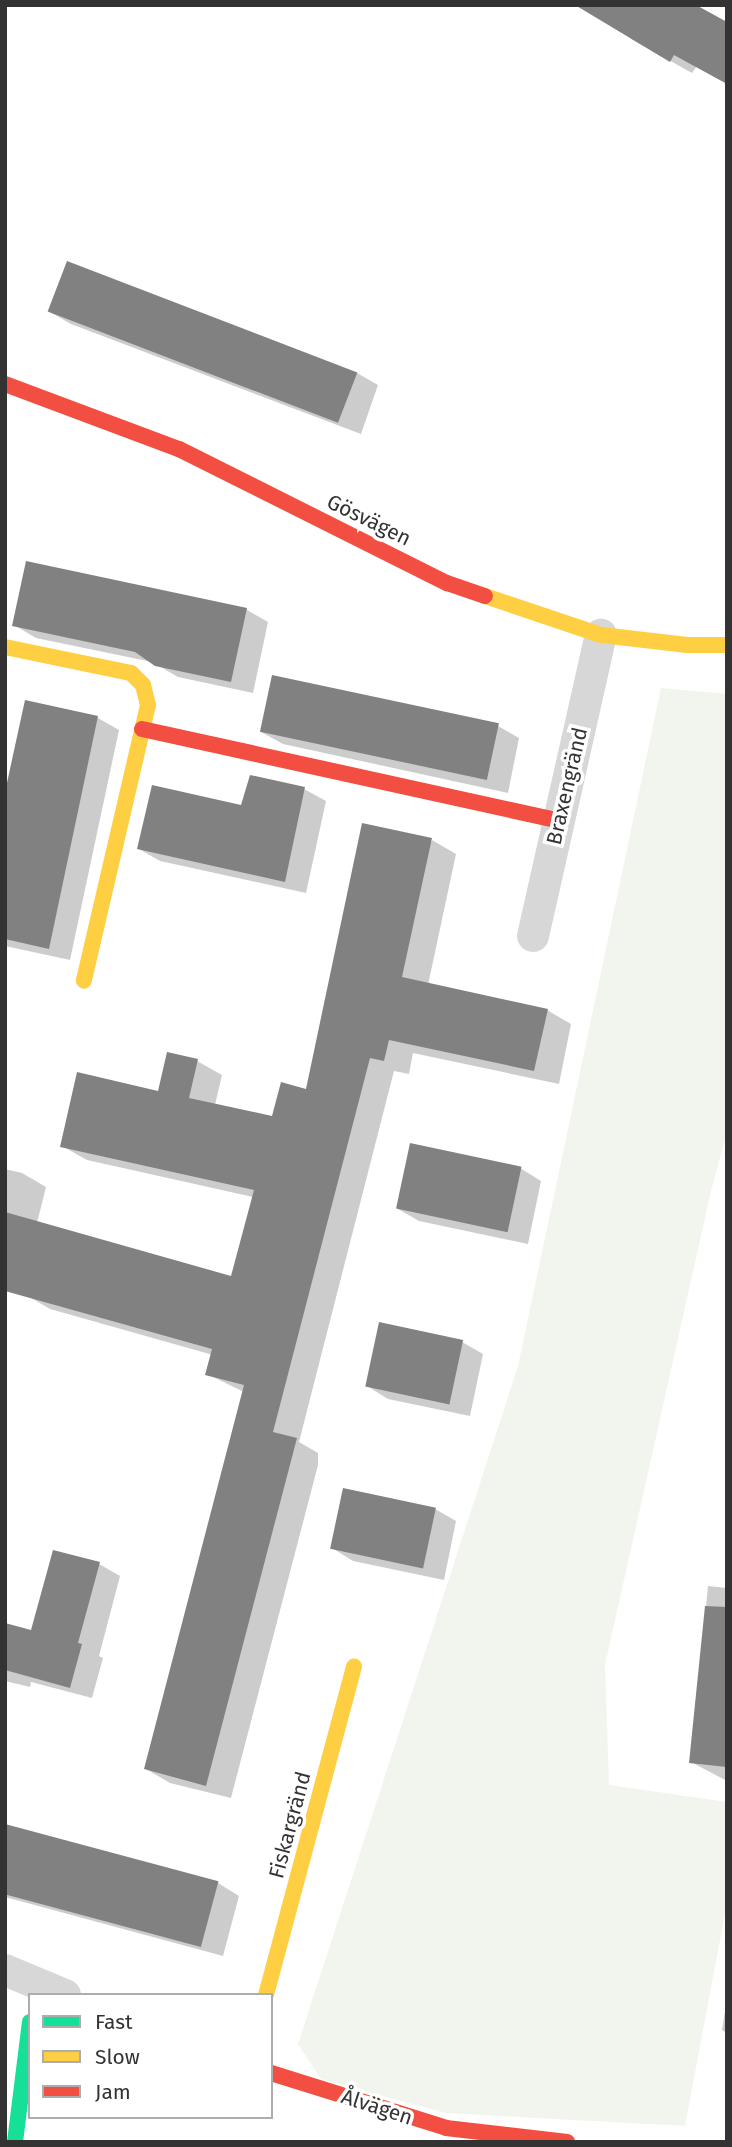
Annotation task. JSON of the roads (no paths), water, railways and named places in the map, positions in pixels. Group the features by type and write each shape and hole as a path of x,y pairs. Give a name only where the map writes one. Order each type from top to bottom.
{"street":[{"name":"Gösvägen","path":"5,384 178,449 447,583 601,635 727,645"},
{"name":"Braxengränd","path":"533,936 601,635"},
{"path":"5,646 131,673 143,685 148,705 84,981"},
{"path":"142,729 559,821"},
{"name":"Fiskargränd","path":"267,1993 354,1667"},
{"path":"5,1970 34,1989 55,1993"},
{"path":"15,2142 28,2038"},
{"name":"Ålvägen","path":"273,2074 446,2128 568,2142"}]}
